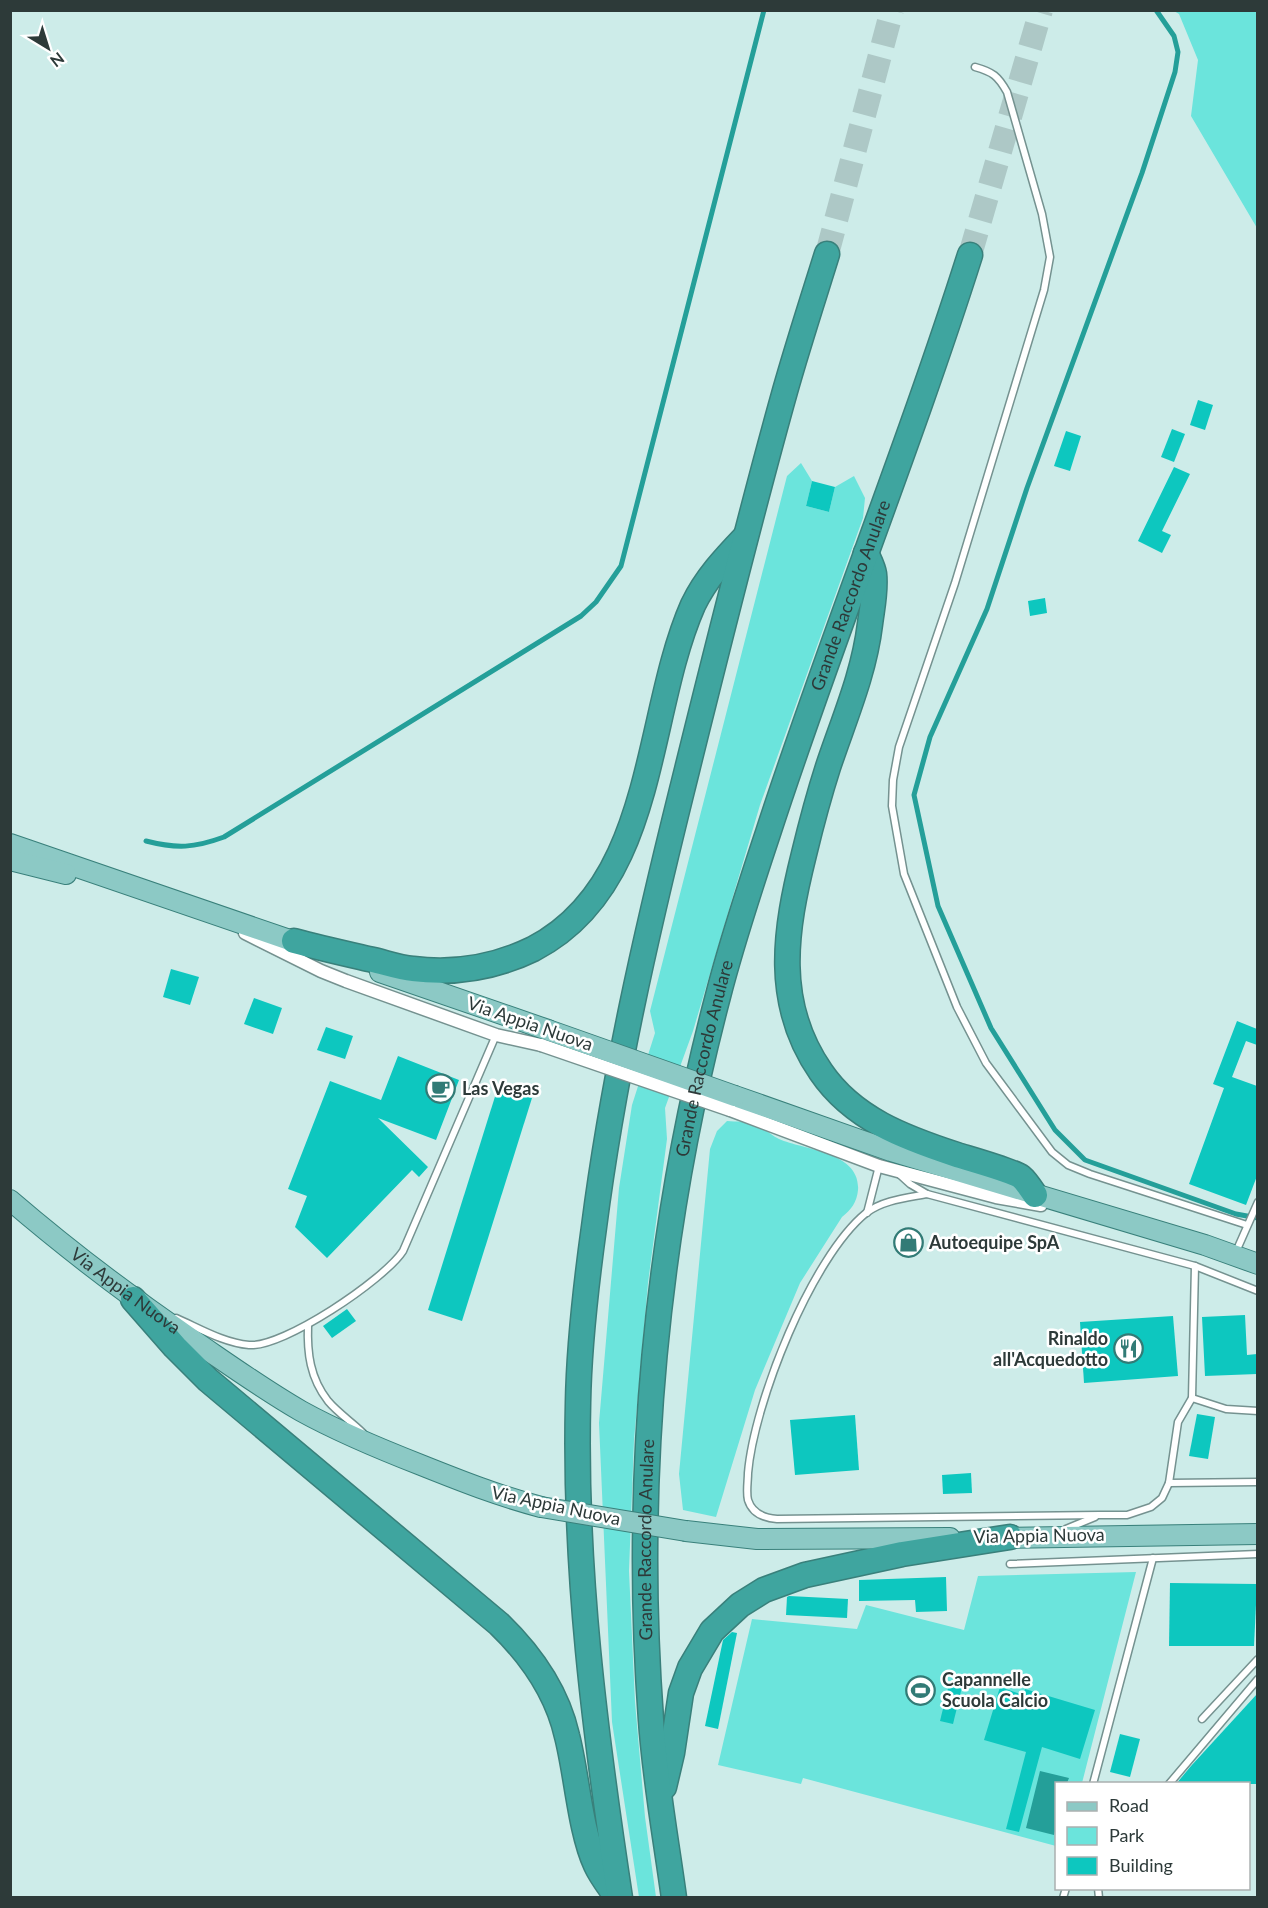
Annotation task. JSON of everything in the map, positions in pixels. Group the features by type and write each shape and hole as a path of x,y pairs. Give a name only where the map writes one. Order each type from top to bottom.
{"highway":[{"path":"618,1898 592,1701 579,1544 578,1413 582,1331 604,1148 622,1047 652,911 785,390 827,254"},
{"name":"Grande Raccordo Anulare","path":"674,1898 651,1724 647,1646 647,1474 655,1349 668,1235 678,1176 715,1008 738,927 805,720 916,416 970,255"},
{"path":"294,941 412,969 459,970 482,967 520,955 550,939 572,922 591,902 608,876 631,824 650,765 675,655 694,603 714,569 747,535"},
{"path":"866,553 874,573 867,651 856,691 814,812 789,923 786,974 794,1017 806,1048 821,1073 849,1104 892,1131 1020,1176 1035,1195"},
{"path":"133,1299 208,1380 499,1624 529,1656 541,1674 567,1734 587,1836 596,1866 618,1898"},
{"path":"660,1801 672,1753 686,1676 705,1641 733,1609 764,1590 805,1575 902,1554 1010,1538"}],"main road":[{"name":"Via Appia Nuova","path":"10,844 294,941 544,1038 732,1103 1235,1255 1257,1264"},
{"path":"10,860 140,889"},
{"name":"Via Appia Nuova","path":"10,1200 133,1299 262,1388 302,1411 379,1449 487,1491 541,1507 686,1531 730,1537 773,1539 1010,1538 1248,1533"},
{"path":"1248,1533 1257,1520"}],"street":[{"name":"Via Appia Nuova","path":"199,910 331,975 496,1035 544,1038"},
{"name":"Via Appia Nuova","path":"732,1103 879,1166 996,1197 1101,1215"}],"lane":[{"path":"975,67 992,72 1007,92 1042,214 1050,257 1044,290 955,584 899,747 893,780 892,806 904,874 957,1007 986,1063 1052,1152 1068,1165 1090,1174 1247,1225"},
{"path":"133,1299 220,1338 250,1345 276,1339 308,1325 375,1281 397,1261 403,1251 496,1035"},
{"path":"867,1213 879,1166"},
{"path":"897,1171 910,1184 927,1194 1195,1266 1257,1291"},
{"path":"927,1194 895,1200 867,1213 843,1239 822,1269 796,1318 766,1396 751,1451 747,1492 755,1512 777,1519 1127,1515 1150,1507 1162,1498 1169,1483 1178,1422 1192,1398 1195,1266"},
{"path":"1235,1255 1257,1202"},
{"path":"308,1325 307,1356 317,1382 328,1401 379,1449"},
{"path":"1192,1398 1226,1409 1257,1411"},
{"path":"1169,1483 1257,1482"},
{"path":"1048,1536 1101,1515"},
{"path":"1011,1564 1257,1554"},
{"path":"1094,1782 1153,1558"},
{"path":"1202,1719 1257,1659"},
{"path":"1171,1782 1257,1679"}],"green space":[{"path":"1174,11 1257,11 1257,228 1191,116 1198,60 1179,14"},
{"path":"801,463 812,481 806,506 829,512 835,487 854,476 865,498 863,518 760,805 693,1031 665,1108 667,1139 648,1283 634,1440 629,1571 635,1702 645,1817 656,1897 639,1897 612,1722 599,1423 619,1188 632,1105 655,1033 650,1011 787,476"},
{"path":"727,1121 755,1124 779,1139 829,1154 841,1160 856,1177 858,1190 853,1205 842,1217 800,1283 755,1390 716,1517 683,1510 679,1474 710,1149 717,1131"},
{"name":"Capannelle Scuola Calcio","path":"1136,1572 1082,1782 1055,1782 1055,1846 803,1778 801,1784 718,1765 752,1619 857,1629 866,1605 964,1630 978,1576"}],"shaded area":[{"path":"1040,1771 1069,1778 1067,1782 1055,1782 1054,1835 1026,1828"}],"building":[{"path":"1198,400 1213,405 1205,430 1190,425"},
{"path":"1172,429 1185,434 1174,462 1161,457"},
{"path":"1066,431 1081,436 1070,471 1054,466"},
{"path":"1174,467 1190,474 1162,531 1171,535 1162,553 1138,541"},
{"path":"812,481 835,487 829,512 806,506"},
{"path":"1045,598 1047,613 1030,616 1028,601"},
{"path":"171,969 199,977 190,1005 163,997"},
{"path":"254,998 282,1008 273,1034 244,1024"},
{"path":"1237,1021 1257,1029 1257,1045 1246,1041 1232,1077 1257,1086 1257,1176 1246,1205 1189,1184 1224,1088 1213,1084"},
{"path":"326,1027 353,1036 345,1059 317,1050"},
{"path":"398,1056 459,1080 436,1140 378,1118 428,1167 419,1177 412,1170 327,1258 295,1227 307,1196 288,1189 330,1081 381,1100"},
{"path":"498,1087 532,1098 462,1321 428,1310"},
{"path":"347,1309 356,1321 332,1338 323,1326"},
{"path":"1245,1315 1247,1355 1257,1354 1257,1374 1205,1376 1202,1317"},
{"name":"Rinaldo all'Acquedotto","path":"1173,1316 1178,1376 1084,1383 1080,1322"},
{"path":"1197,1414 1215,1417 1208,1459 1189,1456"},
{"path":"855,1415 859,1470 795,1475 790,1420"},
{"path":"971,1473 972,1493 943,1494 942,1475"},
{"path":"946,1577 947,1611 916,1612 915,1600 859,1601 859,1580"},
{"path":"1170,1583 1257,1584 1254,1646 1169,1646"},
{"path":"787,1597 848,1599 847,1618 786,1615"},
{"path":"732,1632 737,1633 718,1729 705,1726 723,1640"},
{"path":"949,1684 962,1687 953,1724 940,1721"},
{"path":"1000,1687 1023,1695 1025,1689 1095,1710 1080,1759 1042,1747 1019,1832 1006,1829 1026,1752 984,1740"},
{"path":"1257,1694 1257,1784 1250,1784 1250,1782 1178,1782"},
{"path":"1120,1734 1140,1739 1130,1777 1110,1772"}],"waterway":[{"path":"146,841 185,846 224,837 581,616 596,602 621,566 764,10"},
{"path":"1156,10 1174,36 1178,52 1175,72 1142,173 1027,488 987,609 930,737 914,795 938,906 991,1028 1055,1130 1085,1160 1236,1214 1258,1218"}],"tunnel":[{"path":"827,254 892,10"},
{"path":"970,255 1041,10"}],"place":[{"name":"Las Vegas","path":"441,1089"},
{"name":"Autoequipe SpA","path":"908,1243"},
{"name":"Rinaldo all'Acquedotto","path":"1129,1349"},
{"name":"Capannelle Scuola Calcio","path":"921,1690"}]}
